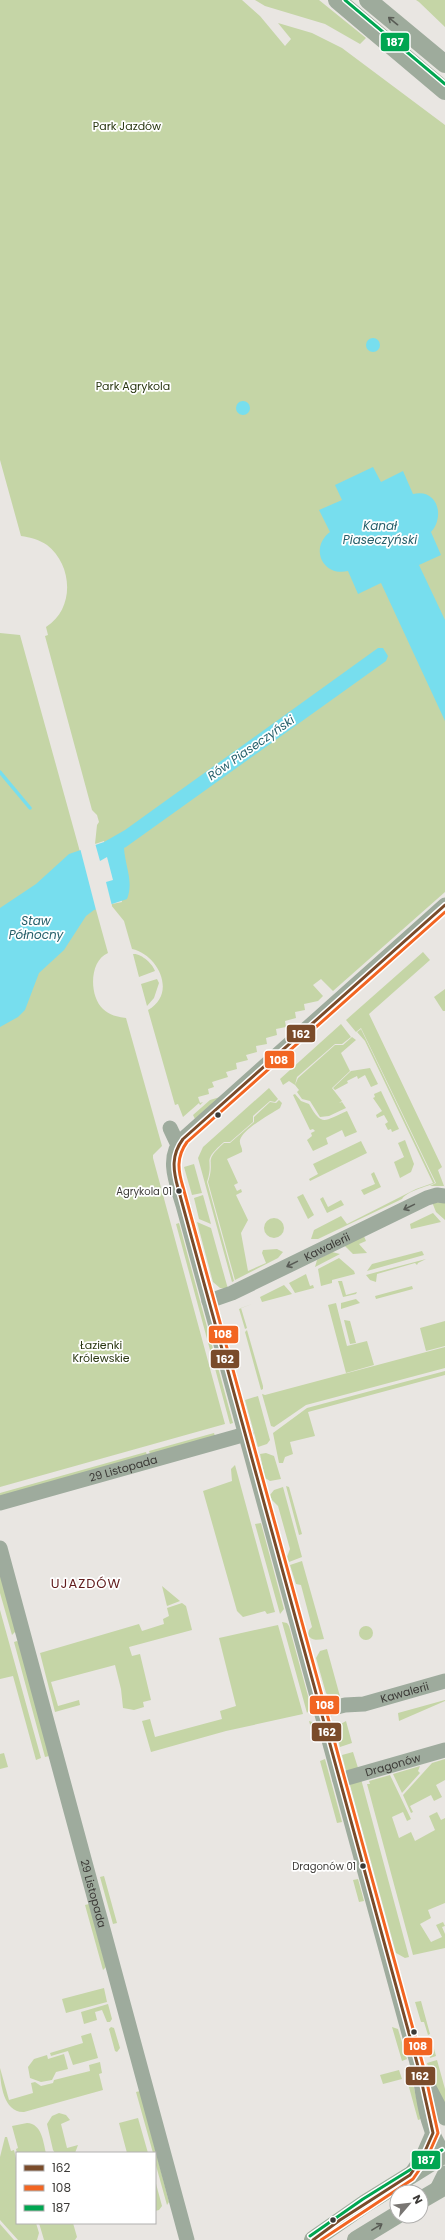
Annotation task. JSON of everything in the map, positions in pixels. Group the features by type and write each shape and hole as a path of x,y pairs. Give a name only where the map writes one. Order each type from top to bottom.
{"main road":[{"path":"337,0 445,92"},
{"path":"368,0 445,64"},
{"path":"313,2240 340,2220 445,2154"},
{"path":"356,2240 389,2220"}],"street":[{"path":"445,905 178,1145 173,1157 173,1167 209,1301 419,2070 433,2133 436,2142 445,2154"},
{"path":"170,1128 178,1145"},
{"name":"Kawalerii","path":"209,1301 232,1293 427,1198 437,1195 445,1196"},
{"name":"29 Listopada","path":"0,1503 246,1434"},
{"name":"29 Listopada","path":"0,1548 187,2240"},
{"name":"Kawalerii","path":"323,1717 445,1681"},
{"name":"Dragonów","path":"340,1780 445,1750"},
{"path":"419,2070 445,2118"},
{"path":"410,2175 422,2158 433,2133"},
{"path":"434,2192 445,2173"}],"green space":[{"path":"0,0 242,0 260,16 285,46 291,39 278,23 312,33 342,48 445,125 445,892 333,991 321,979 313,985 323,996 318,1001 304,1004 305,1010 295,1012 296,1018 285,1021 286,1027 276,1029 277,1035 266,1038 267,1044 256,1046 257,1052 246,1055 248,1060 236,1063 237,1069 226,1072 228,1077 212,1082 214,1087 208,1089 209,1094 198,1097 200,1103 203,1102 200,1105 199,1103 183,1117 178,1104 175,1105 148,1010 157,1003 162,995 163,985 161,976 157,967 150,959 142,953 132,949 124,921 111,905 122,902 104,841 95,844 97,825 99,822 97,815 92,810 45,636 48,635 46,627 56,619 66,598 66,574 62,563 47,545 35,539 21,536 0,460"},
{"path":"255,0 319,0 366,38 360,44 325,24 265,6"},
{"path":"416,0 445,0 445,27 419,2"},
{"name":"Łazienki Królewskie","path":"0,633 20,635 108,953 97,963 94,971 93,988 95,996 98,1003 105,1011 126,1018 162,1146 153,1155 153,1158 225,1424 0,1487"},
{"path":"423,952 430,960 369,1014 442,1167 438,1170 444,1186 430,1186 436,1183 361,1028 356,1032 346,1020"},
{"path":"133,954 140,955 152,965 155,971 139,977"},
{"path":"157,979 159,983 154,998 147,1006 141,984"},
{"path":"445,989 445,1011 443,1011 434,997"},
{"path":"341,1024 351,1037 342,1044 335,1044 297,1077 295,1085 289,1081 283,1085 280,1079"},
{"path":"361,1029 435,1183 412,1191 433,1183 365,1041 357,1032"},
{"path":"352,1037 356,1040 341,1053 350,1071 332,1088 342,1101 339,1103 342,1102 346,1108 329,1116 320,1117 310,1101 302,1099 297,1092 299,1090 295,1085 298,1078 335,1045 343,1045"},
{"path":"370,1068 378,1084 371,1087 365,1075 358,1079 357,1076 347,1081 348,1083 335,1090 333,1088 351,1071"},
{"path":"269,1088 278,1099 275,1102 270,1101 253,1116 253,1122 230,1142 224,1142 210,1158 210,1169 207,1182 234,1281 232,1282 198,1158 203,1147"},
{"path":"381,1091 399,1129 392,1132 391,1129 388,1130 385,1124 388,1122 384,1115 377,1118 376,1115 382,1111 373,1098 375,1097 374,1094"},
{"path":"295,1094 301,1101 309,1104 317,1116 324,1120 347,1111 357,1132 345,1137 342,1130 326,1138 328,1144 313,1151 307,1140 312,1136 311,1133 315,1131 313,1129 310,1130 293,1095"},
{"path":"220,1097 195,1119 193,1115 210,1100"},
{"path":"279,1100 282,1103 280,1108 246,1131 242,1136 240,1142 242,1152 227,1159 238,1183 234,1185 237,1191 241,1189 242,1192 236,1195 248,1220 241,1233 248,1271 266,1263 262,1253 263,1250 277,1249 283,1252 278,1258 235,1280 208,1182 211,1169 211,1158 217,1149 224,1143 230,1143 254,1122 254,1117 270,1102 276,1103"},
{"path":"405,1140 414,1164 411,1172 400,1178 394,1162 404,1157 398,1143"},
{"path":"361,1141 367,1153 310,1181 309,1179 318,1174 313,1164"},
{"path":"194,1164 202,1193 192,1195 184,1167"},
{"path":"374,1172 381,1187 364,1195 361,1190 375,1184 371,1174"},
{"path":"412,1191 402,1199 318,1239 311,1239 314,1230 341,1216 347,1224"},
{"path":"303,1194 314,1215 308,1219 297,1197"},
{"path":"203,1195 211,1224 199,1219 194,1198"},
{"path":"323,1197 328,1207 341,1200 344,1205 327,1213 320,1199"},
{"path":"432,1202 445,1203 445,1220 436,1212"},
{"path":"433,1213 441,1222 411,1229 410,1224"},
{"path":"270,1218 278,1218 284,1224 284,1232 278,1238 270,1238 264,1232 264,1224"},
{"path":"197,1222 211,1228 228,1289 220,1288 213,1282"},
{"path":"179,1223 233,1423 230,1424 176,1224"},
{"path":"363,1234 366,1241 359,1244 367,1253 353,1254 344,1245"},
{"path":"422,1251 424,1255 367,1271 372,1264"},
{"path":"332,1252 340,1254 315,1267 317,1260"},
{"path":"339,1258 354,1271 355,1274 332,1280 332,1283 321,1286 318,1269"},
{"path":"426,1259 417,1265 415,1263 377,1274 376,1282 370,1280 366,1275"},
{"path":"306,1274 310,1286 313,1285 314,1288 295,1293 289,1283"},
{"path":"338,1281 342,1281 346,1295 357,1292 356,1294 343,1297"},
{"path":"284,1285 292,1294 262,1302 260,1297"},
{"path":"412,1286 413,1289 376,1299 375,1296"},
{"path":"356,1299 360,1303 341,1309 341,1303"},
{"path":"336,1303 347,1346 367,1341 374,1365 346,1373 328,1305"},
{"path":"241,1308 247,1328 245,1329 239,1309"},
{"path":"344,1320 350,1321 356,1343 350,1344"},
{"path":"445,1321 445,1346 426,1351 420,1328"},
{"path":"247,1330 263,1386 263,1389 261,1390 245,1332"},
{"path":"445,1347 445,1368 306,1405 274,1427 271,1426 262,1394 265,1395"},
{"path":"445,1371 445,1375 308,1412 315,1436 290,1442 293,1454 285,1457 283,1463 279,1463 273,1433 307,1408"},
{"path":"258,1396 270,1440 267,1444 258,1447 245,1400"},
{"path":"214,1433 215,1436 150,1454 149,1451"},
{"path":"146,1452 147,1455 0,1496 0,1493"},
{"path":"266,1453 274,1456 281,1479 270,1481 265,1478 260,1454"},
{"path":"235,1465 275,1612 267,1614 265,1611 243,1617 237,1611 203,1491 232,1481 231,1469"},
{"path":"286,1486 289,1487 302,1534 299,1535"},
{"path":"283,1487 302,1557 289,1562 287,1557 290,1549 278,1506 272,1500 270,1495 274,1490"},
{"path":"261,1523 284,1609 280,1614 255,1524"},
{"path":"302,1561 324,1639 313,1639 308,1635 309,1630 312,1627 301,1585 296,1584 290,1565"},
{"path":"0,1570 16,1631 12,1635 0,1593"},
{"path":"162,1586 180,1601 167,1606"},
{"path":"182,1603 186,1606 192,1630 129,1647 132,1656 140,1654 151,1700 143,1702 144,1707 134,1710 123,1708 121,1689 115,1665 51,1682 58,1706 79,1700 80,1705 55,1712 40,1653 139,1624 142,1631 164,1624 163,1619 169,1616 167,1608"},
{"path":"0,1610 41,1758 36,1760 13,1676 0,1679"},
{"path":"282,1622 287,1623 289,1626 311,1707 307,1713"},
{"path":"278,1625 303,1714 226,1731 151,1752 142,1721 150,1719 155,1737 222,1719 220,1711 236,1706 219,1638"},
{"path":"363,1626 369,1626 373,1630 373,1636 369,1640 363,1640 359,1636 359,1630"},
{"path":"17,1641 20,1643 49,1756 45,1757 14,1642"},
{"path":"327,1649 341,1700 331,1699 326,1693 316,1658 320,1651"},
{"path":"445,1701 399,1721 398,1713"},
{"path":"309,1721 315,1723 319,1737 314,1739"},
{"path":"346,1721 352,1743 340,1747 336,1731 339,1725"},
{"path":"353,1752 359,1771 346,1771 342,1755"},
{"path":"4,1753 8,1767 0,1769 0,1754"},
{"path":"325,1759 342,1822 337,1823 320,1761"},
{"path":"445,1759 445,1780 436,1785 442,1797 434,1801 431,1795 410,1806 413,1812 411,1813 403,1795 432,1763"},
{"path":"420,1766 418,1771 420,1773 402,1793 393,1774"},
{"path":"390,1775 411,1819 407,1821 403,1812 392,1817 399,1838 411,1832 415,1841 435,1830 429,1816 437,1812 441,1820 445,1818 445,1903 428,1910 431,1918 420,1924 431,1942 442,1937 436,1925 443,1922 445,1926 442,1927 445,1934 445,1948 413,1955 367,1784 370,1784 369,1781"},
{"path":"361,1779 409,1957 405,1958 396,1953 350,1785"},
{"path":"104,1876 117,1923 113,1924 100,1877"},
{"path":"358,1879 364,1901 359,1902 353,1880"},
{"path":"89,1904 106,1967 103,1970 85,1905"},
{"path":"104,1988 107,2002 66,2013 62,1999"},
{"path":"421,2001 430,2034 428,2035 424,2022 421,2022 415,2002"},
{"path":"108,2004 112,2019 110,2022 107,2022 102,2010 95,2012 97,2020 84,2024 81,2012"},
{"path":"111,2027 114,2028 120,2048 117,2052 115,2051 109,2029"},
{"path":"392,2027 398,2029 407,2059 402,2061"},
{"path":"91,2033 98,2058 73,2065 68,2051 51,2056 50,2053 83,2043 81,2036"},
{"path":"431,2038 436,2056 430,2058 425,2039"},
{"path":"64,2054 68,2069 56,2072 52,2080 41,2082 30,2078 28,2067 34,2059 47,2055 48,2059"},
{"path":"437,2060 445,2089 445,2107 434,2085 427,2063"},
{"path":"100,2062 102,2073 99,2074 103,2090 24,2112 17,2111 12,2108 4,2096 0,2068 9,2100 33,2093 31,2083 35,2082 41,2086 53,2083 54,2080 90,2071 89,2065"},
{"path":"407,2068 410,2070 421,2119 418,2120 404,2069"},
{"path":"399,2070 402,2079 383,2084 380,2075"},
{"path":"140,2091 156,2152 153,2152 136,2092"},
{"path":"59,2113 66,2115 70,2120 61,2124 67,2148 78,2145 75,2152 54,2152 53,2150 47,2124 52,2116"},
{"path":"138,2118 148,2152 127,2152 119,2123"},
{"path":"27,2123 36,2126 43,2138 46,2152 17,2152 16,2149 18,2148 12,2126"},
{"path":"5,2137 7,2137 11,2151 14,2150 16,2158 16,2224 36,2224 39,2233 37,2240 18,2240 0,2220 0,2157"},
{"path":"156,2152 169,2202 167,2205 156,2166"},
{"path":"156,2184 162,2206 159,2210 156,2211"},
{"path":"0,2224 14,2240 0,2240"},
{"path":"39,2224 73,2224 77,2237 75,2240 44,2240"}],"water":[{"path":"370,338 376,338 380,342 380,348 376,352 370,352 366,348 366,342"},
{"path":"240,401 246,401 250,405 250,411 246,415 240,415 236,411 236,405"},
{"name":"Kanał Piaseczyński","path":"373,467 381,482 403,471 413,494 422,493 428,495 437,505 438,519 431,532 441,555 419,565 445,620 445,721 381,583 358,594 348,571 339,572 332,570 326,566 320,553 320,546 330,532 319,510 342,500 335,485"},
{"name":"Staw Północny","path":"378,648 383,648 388,656 386,661 124,848 130,886 127,899 94,910 86,916 64,950 39,973 25,1010 18,1017 0,1027 0,908 36,884 69,854 104,842 125,830"}],"pier":[{"path":"95,843 100,861 107,857 113,880 106,882 112,906 96,910 80,848"}],"waterway":[{"path":"0,772 30,808"}],"transit line":[{"name":"187","path":"345,0 445,84"},
{"name":"162","path":"313,2240 340,2220 410,2175 422,2158 433,2133 419,2070 178,1188 174,1163 176,1151 183,1139 445,905"},
{"name":"108","path":"321,2240 413,2179 426,2160 438,2133 424,2069 181,1181 179,1164 181,1153 187,1142 445,912"},
{"name":"187","path":"310,2236 363,2199 442,2150"}],"place":[{"name":"Agrykola 01","path":"179,1191"},
{"name":"Dragonów 01","path":"363,1866"}],"district":[{"name":"UJAZDÓW","path":"86,1583"}],"park label":[{"name":"Park Jazdów","path":"127,126"},
{"name":"Park Agrykola","path":"133,386"}],"water label":[{"name":"Rów Piaseczyński","path":"251,748"}]}
